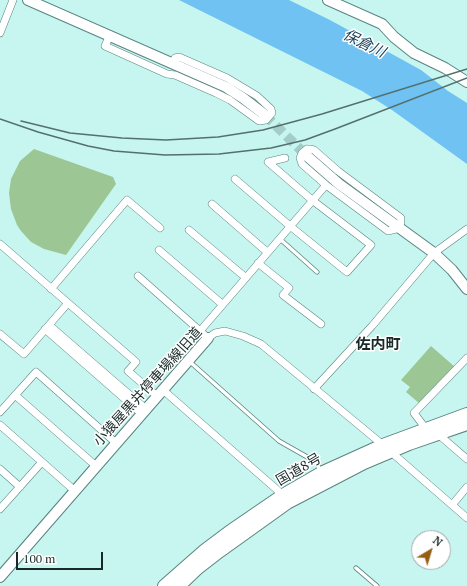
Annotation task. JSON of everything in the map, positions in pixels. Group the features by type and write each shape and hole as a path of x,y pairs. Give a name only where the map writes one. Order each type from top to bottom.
{"highway":[{"name":"国道8号","path":"164,586 217,541 283,495 321,473 386,448 426,429 467,414"},
{"name":"国道8号","path":"179,586 198,568 220,551 287,503 364,463 386,448 438,434 467,424"}],"street":[{"path":"0,33 13,0"},
{"path":"28,0 110,35 235,92 265,115"},
{"path":"328,0 382,24 403,46 414,53 450,70 467,82"},
{"path":"110,35 104,46 167,74 175,75 216,93 230,100 259,121 266,120 272,113 272,109 262,101 227,78 179,56 175,58 172,63"},
{"path":"307,149 314,150 338,171 400,218 400,228 388,230 326,185 302,164 300,158 302,153 307,149"},
{"path":"307,156 339,184 434,253 466,284"},
{"path":"235,179 347,272 371,245 312,200 268,162 285,158"},
{"path":"200,331 245,277 326,185"},
{"path":"51,289 128,200 160,228"},
{"path":"212,204 267,252"},
{"path":"314,389 372,326 434,253 467,228"},
{"path":"189,230 245,277"},
{"path":"0,244 136,362 128,371 160,393 283,495"},
{"path":"159,250 222,304"},
{"path":"258,263 289,288 283,295 321,324"},
{"path":"138,276 208,338"},
{"path":"0,334 24,354 68,303"},
{"path":"47,327 144,411"},
{"name":"小猿屋黒井停車場線旧道","path":"0,577 208,338 215,333 225,331 250,338 275,355 467,518"},
{"path":"426,429 414,413 467,358"},
{"path":"0,412 36,372 116,443"},
{"path":"15,395 96,466"},
{"path":"0,425 75,491"},
{"path":"438,434 467,460"},
{"path":"0,509 42,462"},
{"path":"0,469 20,487"},
{"path":"452,505 467,487"}],"lane":[{"path":"279,239 317,272"},
{"path":"188,360 279,441 316,462 321,473"},
{"path":"356,568 377,586"}],"green space":[{"path":"34,149 113,177 116,184 66,255 44,249 31,242 17,225 11,209 9,193 11,179 20,161"},
{"path":"431,346 455,367 420,404 406,392 410,387 401,380"}],"water":[{"name":"保倉川","path":"179,0 289,0 330,20 421,70 448,91 467,103 467,164 392,110 362,91"}],"tunnel":[{"path":"265,115 307,156"}],"railway":[{"path":"21,121 70,133 122,138 166,140 218,137 263,130 322,114 467,69"},
{"path":"0,119 38,132 88,146 114,151 165,155 219,154 271,148 305,140 467,78"}],"district":[{"name":"佐内町","path":"378,345"}]}
